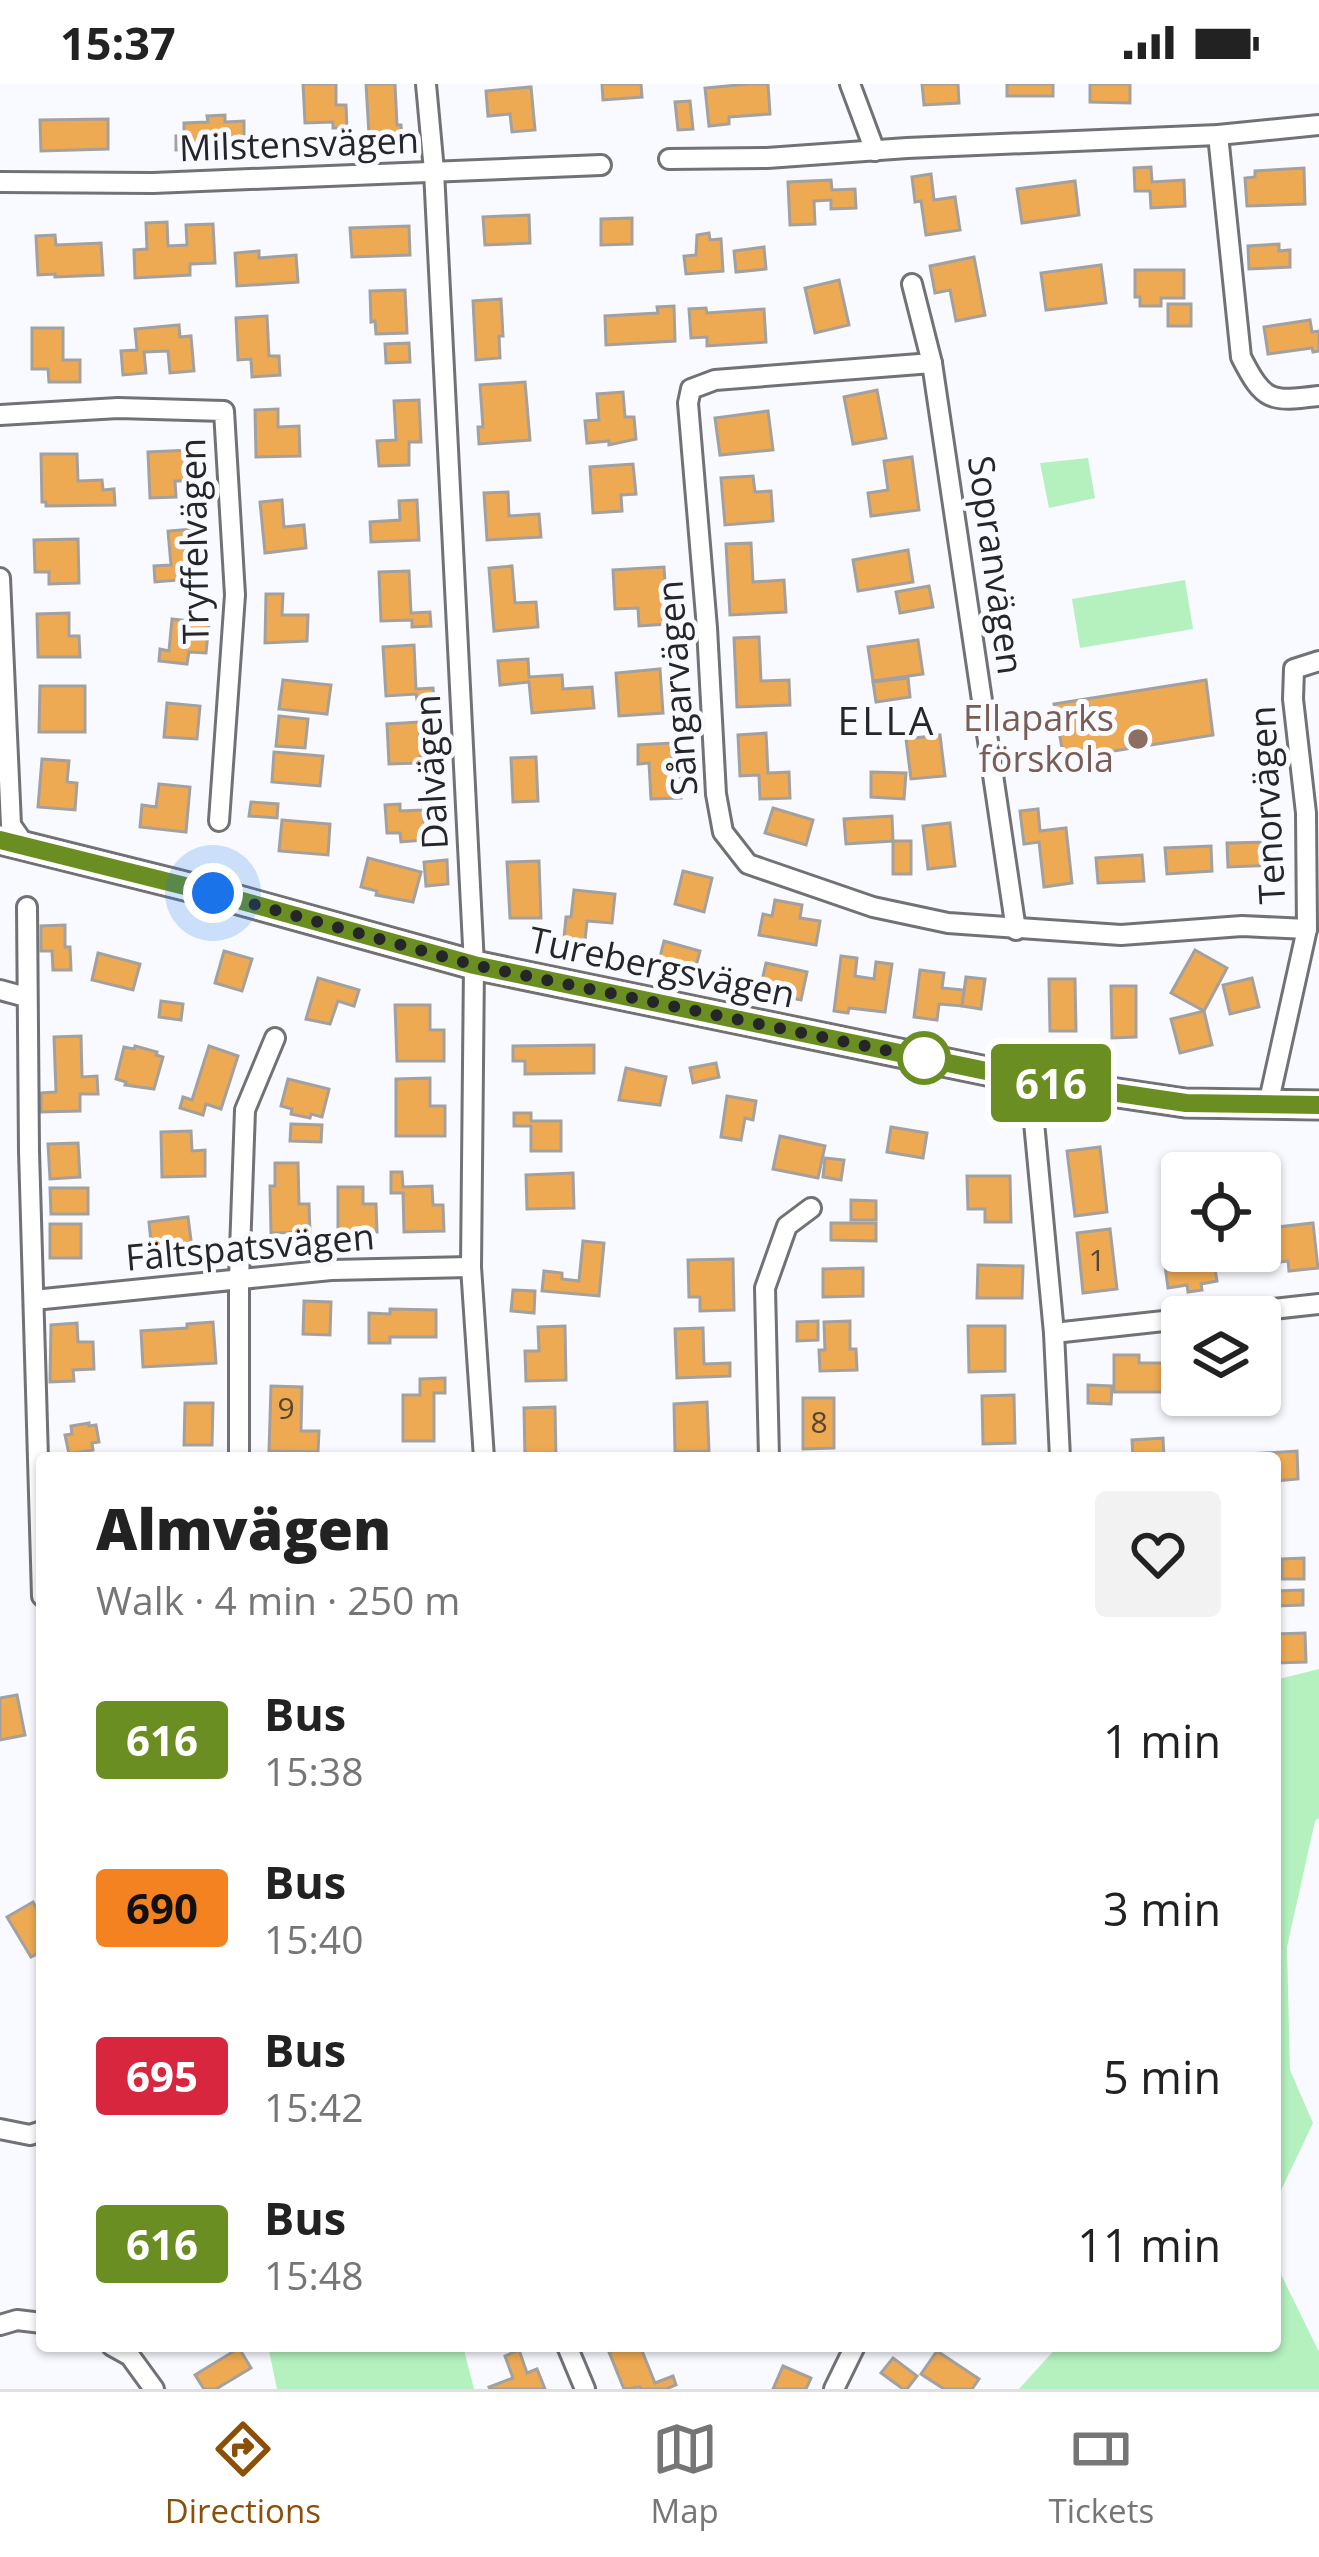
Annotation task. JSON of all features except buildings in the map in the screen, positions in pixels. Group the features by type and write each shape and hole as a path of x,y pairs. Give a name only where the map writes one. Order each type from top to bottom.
{"street":[{"name":"Dalvägen","path":"426,84 474,965 471,1267 484,1452"},
{"path":"850,84 874,152"},
{"path":"669,159 1218,135 1319,125"},
{"path":"1218,135 1241,357 1257,389 1282,400 1319,396"},
{"name":"Milstensvägen","path":"0,182 153,183 601,165"},
{"name":"Sopranvägen","path":"912,284 932,363 1016,930"},
{"name":"Sångarvägen","path":"932,363 715,380 692,389 688,403 716,794 723,832 748,864 873,907 948,923 1121,935 1242,926 1307,929"},
{"name":"Tryffelvägen","path":"0,415 118,408 224,411 235,595 219,821"},
{"path":"0,578 13,844"},
{"name":"Tenorvägen","path":"1268,1105 1307,929 1306,813 1294,669 1319,661"},
{"name":"Turebergsvägen","path":"13,844 474,965 1030,1080 1186,1103 1319,1106"},
{"path":"27,907 38,1452"},
{"path":"0,990 26,997"},
{"path":"239,1452 245,1110 274,1038"},
{"path":"1030,1080 1054,1334 1060,1452"},
{"path":"769,1452 764,1288 787,1226 812,1208"},
{"name":"Fältspatsvägen","path":"34,1300 332,1270 471,1267"},
{"path":"1281,1308 1319,1304"},
{"path":"1054,1334 1161,1321"},
{"path":"0,2129 36,2132"},
{"path":"0,2325 17,2320 36,2322"},
{"path":"123,2352 154,2389"},
{"path":"570,2352 585,2389"},
{"path":"834,2389 849,2352"}],"green space":[{"path":"1088,458 1095,498 1049,508 1040,463"},
{"path":"1185,580 1193,629 1080,648 1072,599"},
{"path":"1319,1669 1319,1818 1287,1947 1290,2070 1313,2123 1281,2190 1281,1678"},
{"path":"1281,2274 1319,2352 1319,2389 1019,2389 1053,2352 1281,2352"},
{"path":"269,2352 465,2352 474,2389 277,2389"}],"bus line":[{"name":"616","path":"0,840 474,965 1030,1080 1186,1103 1319,1105"}],"place":[{"name":"Ellaparks förskola","path":"1138,739"}],"district":[{"name":"ELLA","path":"887,721"}],"route":[{"path":"213,893 474,965 938,1061 924,1058"}]}
